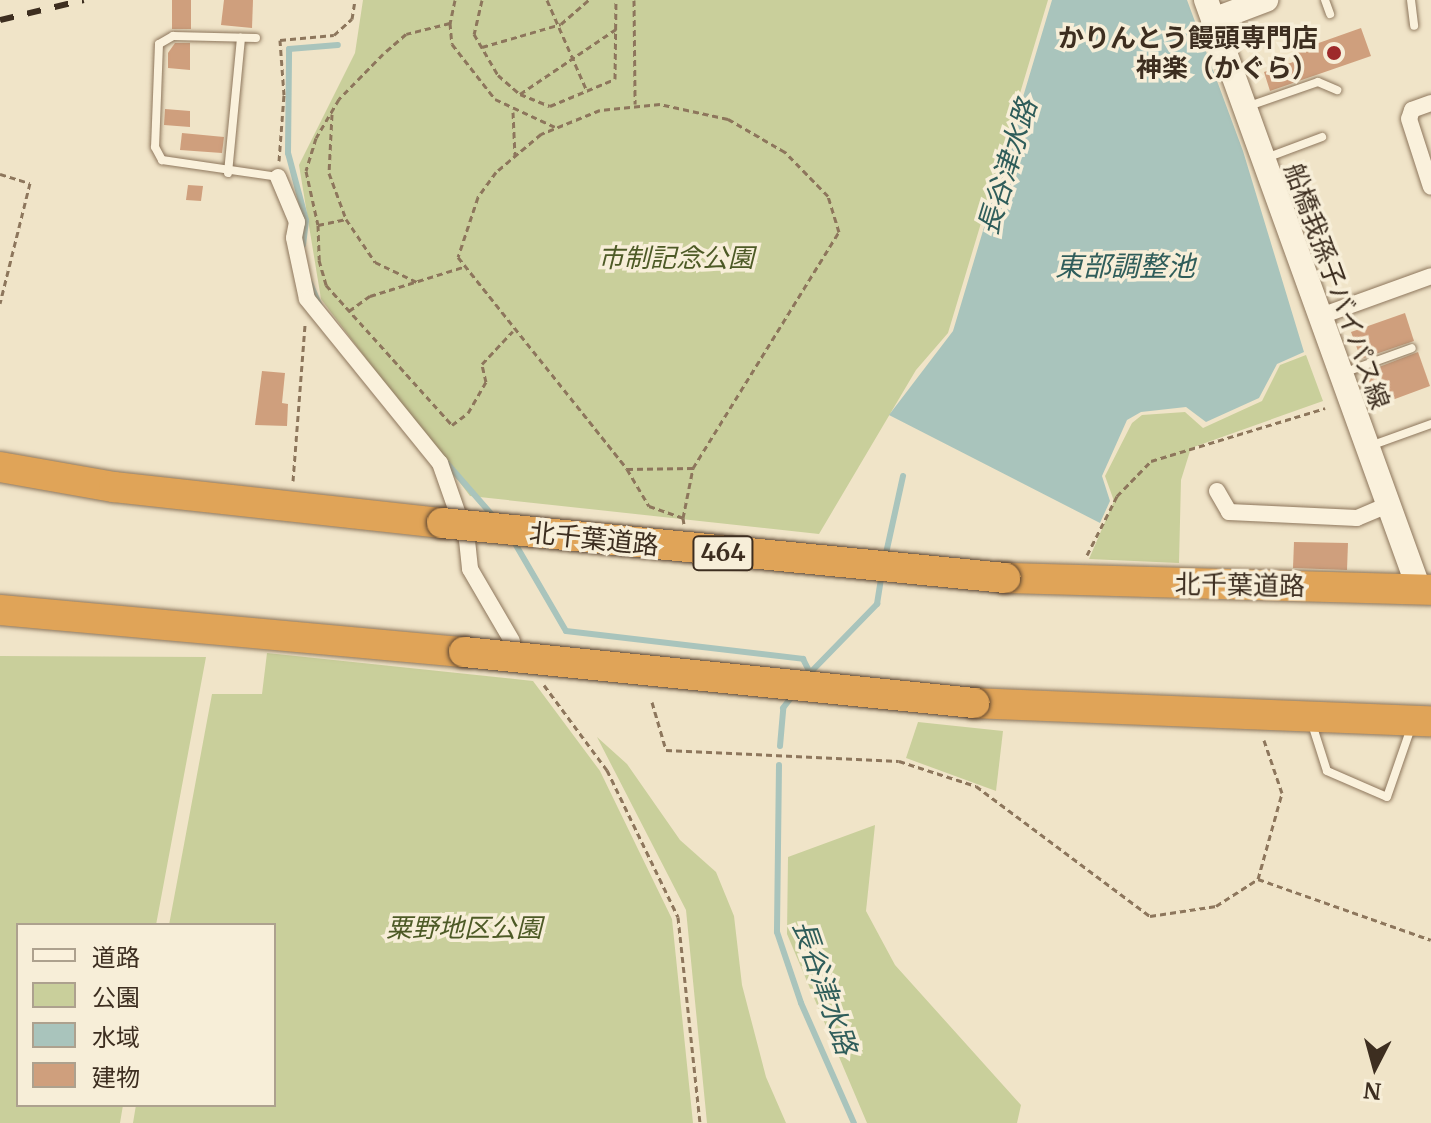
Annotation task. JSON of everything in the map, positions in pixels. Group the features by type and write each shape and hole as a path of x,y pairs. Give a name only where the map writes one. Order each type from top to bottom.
{"highway":[{"name":"北千葉道路","path":"0,467 114,487 442,523 1005,578 1425,590"},
{"path":"0,610 974,703 1258,717 1422,721"}],"street":[{"path":"1210,10 1266,0"},
{"name":"船橋我孫子バイパス線","path":"1210,10 1387,505 1425,590"},
{"path":"1431,103 1412,110 1409,119 1431,187"},
{"path":"278,177 297,222 294,238 307,299 440,463 467,540 470,569 512,641"},
{"path":"1318,317 1431,276"},
{"path":"1217,491 1229,512 1357,518 1387,505"}],"lane":[{"path":"1325,0 1330,14"},
{"path":"1411,0 1414,26"},
{"path":"256,38 173,36 159,44 155,147 162,160 228,173 278,177"},
{"path":"228,173 241,38"},
{"path":"1244,108 1318,82 1337,90"},
{"path":"1262,159 1322,137"},
{"path":"1339,374 1412,348"},
{"path":"1366,448 1431,424"},
{"path":"1310,718 1327,771 1387,797 1422,721"}],"path":[{"path":"278,177 284,95 280,40 334,35 352,19 355,0"},
{"path":"455,0 450,23 452,44 464,64 513,112 555,127"},
{"path":"482,0 474,34 498,75 520,94 550,106 615,79 616,0"},
{"path":"547,0 561,24 587,91"},
{"path":"482,47 561,24 589,0"},
{"path":"634,0 635,104"},
{"path":"450,23 406,34 332,112 306,171 318,225 326,285 452,425 468,413 486,382 482,364 513,331"},
{"path":"520,94 616,29"},
{"path":"683,518 649,506 627,469 463,267 458,247 464,225 496,172 515,156 555,127 635,104 693,109 757,132 807,172 828,196 837,218 836,243 693,468 683,518 685,528"},
{"path":"332,112 329,173 346,219 375,262 419,283"},
{"path":"513,112 515,156"},
{"path":"0,174 30,183 0,303"},
{"path":"318,225 346,219"},
{"path":"349,311 370,296 463,267"},
{"path":"291,505 307,299"},
{"path":"1084,562 1117,496 1151,461 1325,408"},
{"path":"627,469 693,468"},
{"path":"540,680 607,770 678,917 700,1123"},
{"path":"652,702 666,750 899,761 976,786 1150,916 1216,906 1258,879 1282,793 1258,717"},
{"path":"1258,879 1431,940"}],"green space":[{"name":"市制記念公園","path":"363,0 1048,0 948,333 916,370 819,534 470,496 321,299 299,165 355,53"},
{"path":"1306,355 1323,401 1191,448 1181,480 1179,563 1089,559 1114,501 1105,476 1132,423 1142,415 1185,412 1203,428 1262,401 1280,365"},
{"name":"粟野地区公園","path":"267,653 533,681 600,771 672,919 693,1123 133,1123 136,1107 276,1107 276,923 169,923 212,694 262,694"},
{"path":"0,656 206,657 156,923 16,923 16,1107 123,1107 120,1123 0,1123"},
{"path":"918,722 1003,731 996,791 906,758"},
{"path":"597,737 627,764 680,840 716,872 734,916 742,985 766,1077 786,1123 707,1123 686,910"},
{"path":"875,825 866,911 895,965 1021,1105 1017,1123 867,1123 787,934 788,857"}],"water":[{"name":"東部調整池","path":"1052,0 1187,0 1243,151 1304,352 1277,364 1259,398 1206,422 1186,407 1141,412 1127,420 1102,476 1110,501 1100,523 889,415 953,331"}],"building":[{"path":"172,0 191,0 191,29 172,29"},
{"path":"224,0 253,0 252,28 221,25"},
{"path":"1361,28 1371,56 1270,91 1264,72 1299,60 1296,51"},
{"path":"175,43 190,43 190,70 168,68 168,53"},
{"path":"165,109 190,111 190,127 164,125"},
{"path":"182,133 224,137 222,153 180,150"},
{"path":"188,185 203,186 201,201 186,200"},
{"path":"1405,313 1414,341 1361,359 1351,332"},
{"path":"1418,352 1430,386 1376,406 1366,372"},
{"path":"262,371 285,373 282,403 288,404 287,426 255,425"},
{"path":"1294,542 1348,543 1347,570 1293,568"}],"waterway":[{"path":"303,245 306,220 288,153 289,49 338,45"},
{"path":"310,283 320,306"},
{"path":"445,461 493,516"},
{"name":"長谷津水路","path":"885,558 903,476"},
{"path":"513,540 566,631 803,659 810,673"},
{"name":"長谷津水路","path":"809,674 877,604 882,573"},
{"name":"長谷津水路","path":"780,746 783,708 793,695"},
{"name":"長谷津水路","path":"779,765 777,932 801,1003 854,1123"}],"railway":[{"path":"0,20 84,0"}],"place":[{"name":"かりんとう饅頭専門店 神楽（かぐら）","path":"1334,53"}]}
